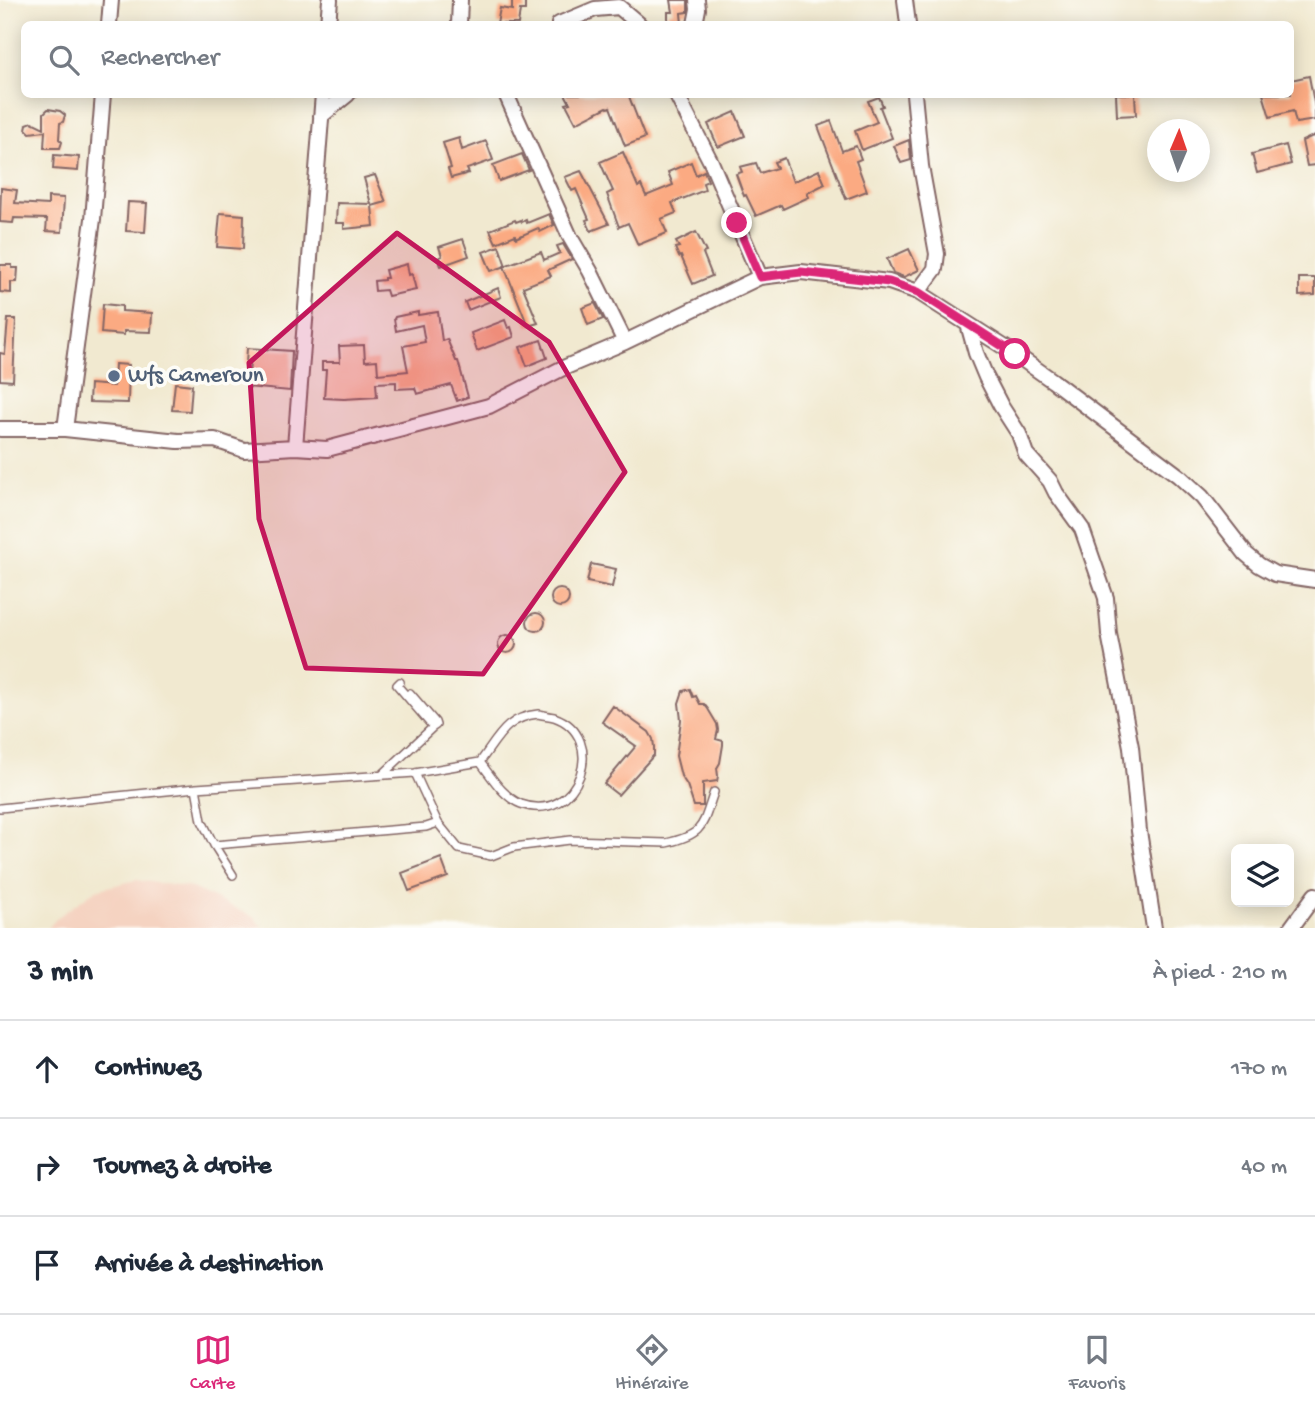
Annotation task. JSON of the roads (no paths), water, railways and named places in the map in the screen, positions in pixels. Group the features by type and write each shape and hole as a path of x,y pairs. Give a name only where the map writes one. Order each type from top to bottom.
{"street":[{"path":"109,21 111,0"},
{"path":"328,21 330,0"},
{"path":"459,21 460,0"},
{"path":"696,21 698,0"},
{"path":"905,0 908,21"},
{"path":"566,21 595,9 619,7 635,21"},
{"path":"65,429 93,219 103,98"},
{"path":"295,447 323,98"},
{"path":"321,116 343,98"},
{"path":"508,98 570,237 625,342"},
{"path":"678,98 711,162 760,277"},
{"path":"914,98 921,166 937,254 935,269 918,292"},
{"path":"0,429 65,429 178,441 215,440 244,450 295,447 327,449 489,406 561,369 625,342 760,277 801,272 889,282 918,292 968,324 1052,381 1179,476 1202,497 1246,554 1259,565 1275,574 1315,580"},
{"path":"968,324 986,377 1019,434 1026,454 1050,481 1082,529 1106,598 1109,634 1131,747 1139,831 1154,928"},
{"path":"1291,928 1315,895"}],"lane":[{"path":"382,775 436,725 400,682 397,685 433,727"},
{"path":"0,808 196,788 415,774 480,762 506,726 519,718 538,714 555,717 570,727 580,742 584,760 580,778 570,793 556,803 537,807 520,804 508,797 480,762"},
{"path":"415,774 438,823 459,849 491,856 514,847 570,840 666,843 690,836 697,831 714,792"},
{"path":"196,788 202,821 233,875"},
{"path":"214,845 426,827 438,823"}],"place":[{"name":"Wfs Cameroun","path":"114,376"}]}
